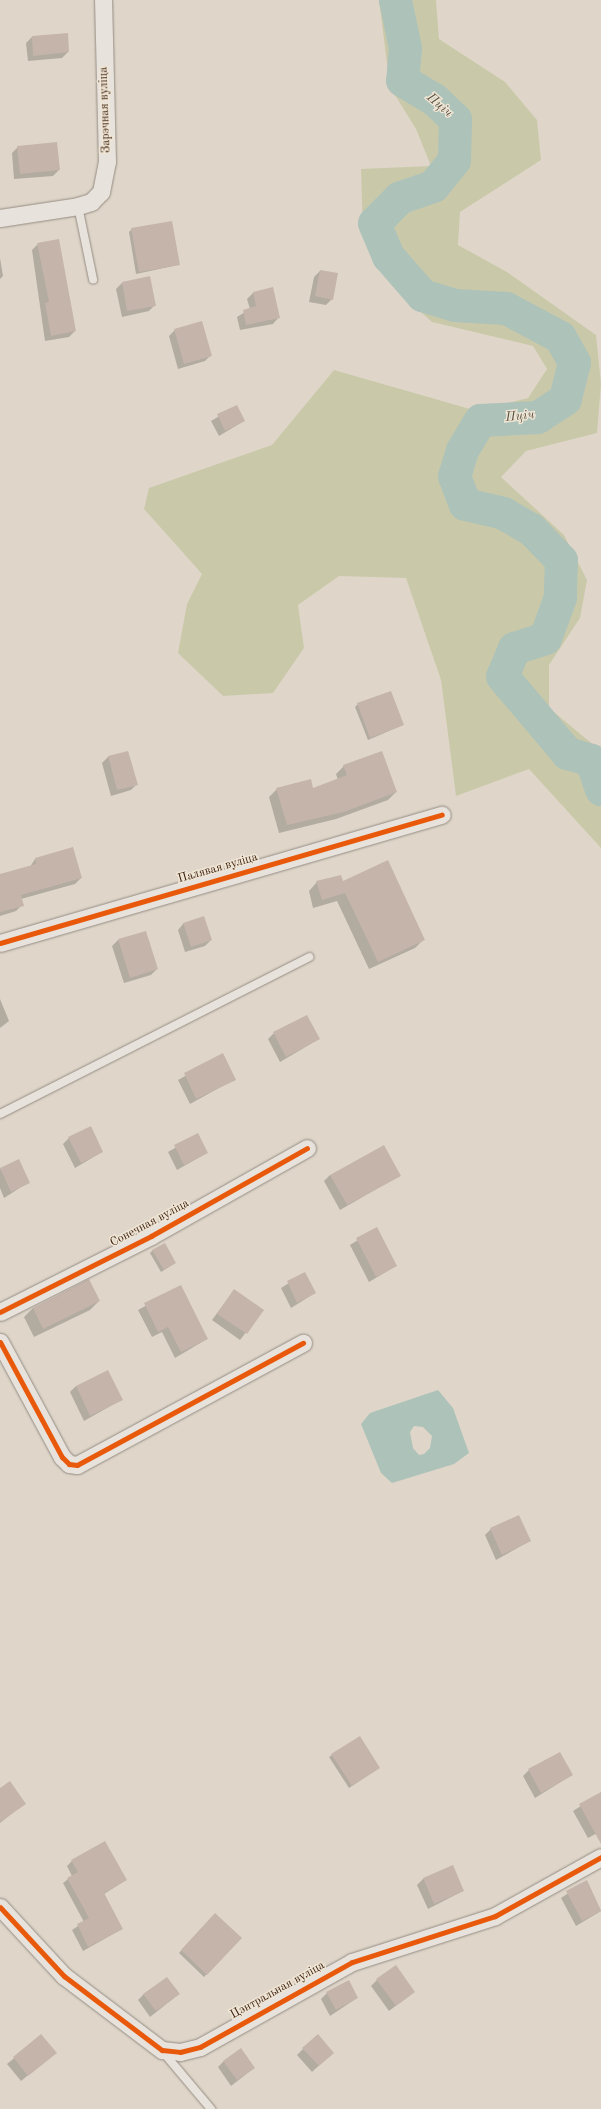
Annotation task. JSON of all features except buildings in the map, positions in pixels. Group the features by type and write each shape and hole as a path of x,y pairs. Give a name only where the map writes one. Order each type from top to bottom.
{"street":[{"name":"Зарэчная вуліца","path":"0,218 78,206 91,202 101,192 106,179 103,0"},
{"name":"Палявая вуліца","path":"0,943 442,815"},
{"name":"Сонечная вуліца","path":"0,1312 151,1236 307,1148"},
{"path":"0,1342 62,1456 69,1464 77,1465 303,1343"},
{"name":"Цэнтральная вуліца","path":"162,2050 180,2052 200,2047 352,1962 495,1916 601,1857"},
{"path":"0,1908 64,1976 162,2050"}],"lane":[{"path":"78,206 93,279"},
{"path":"0,1114 310,957"},
{"path":"162,2050 211,2109"}],"green space":[{"path":"379,0 436,0 439,39 505,82 537,120 541,160 460,212 458,245 507,272 596,335 601,384 597,433 526,451 501,477 564,535 587,580 580,618 549,665 549,708 601,751 601,848 529,769 456,796 441,680 406,578 339,576 298,605 304,648 273,693 223,696 178,653 187,604 202,574 144,509 149,488 272,445 334,370 477,411 528,398 547,369 533,346 432,322 404,297 363,236 361,169 431,166 416,129 390,87"}],"shaded area":[{"path":"438,1390 453,1408 469,1453 454,1464 392,1483 381,1473 361,1424 370,1413","holes":["414,1426 423,1427 432,1436 430,1448 424,1454 419,1455 413,1448 410,1432"]}],"waterway":[{"name":"Пціч","path":"395,0 405,48 402,80 434,99 455,119 454,160 433,186 399,198 374,223 388,256 422,295 455,305 506,308 560,337 574,362 565,399 537,417 480,420 462,450 454,476 465,504 503,513 531,529 561,560 560,597 545,638 514,648 502,676 567,753 591,760 601,789"}],"cycle path":[{"path":"0,943 442,815"},
{"path":"0,1312 151,1236 307,1148"},
{"path":"0,1342 62,1457 69,1464 77,1465 303,1343"},
{"path":"0,1907 64,1976 162,2050 180,2052 200,2047 352,1962 495,1916 601,1857"}]}
